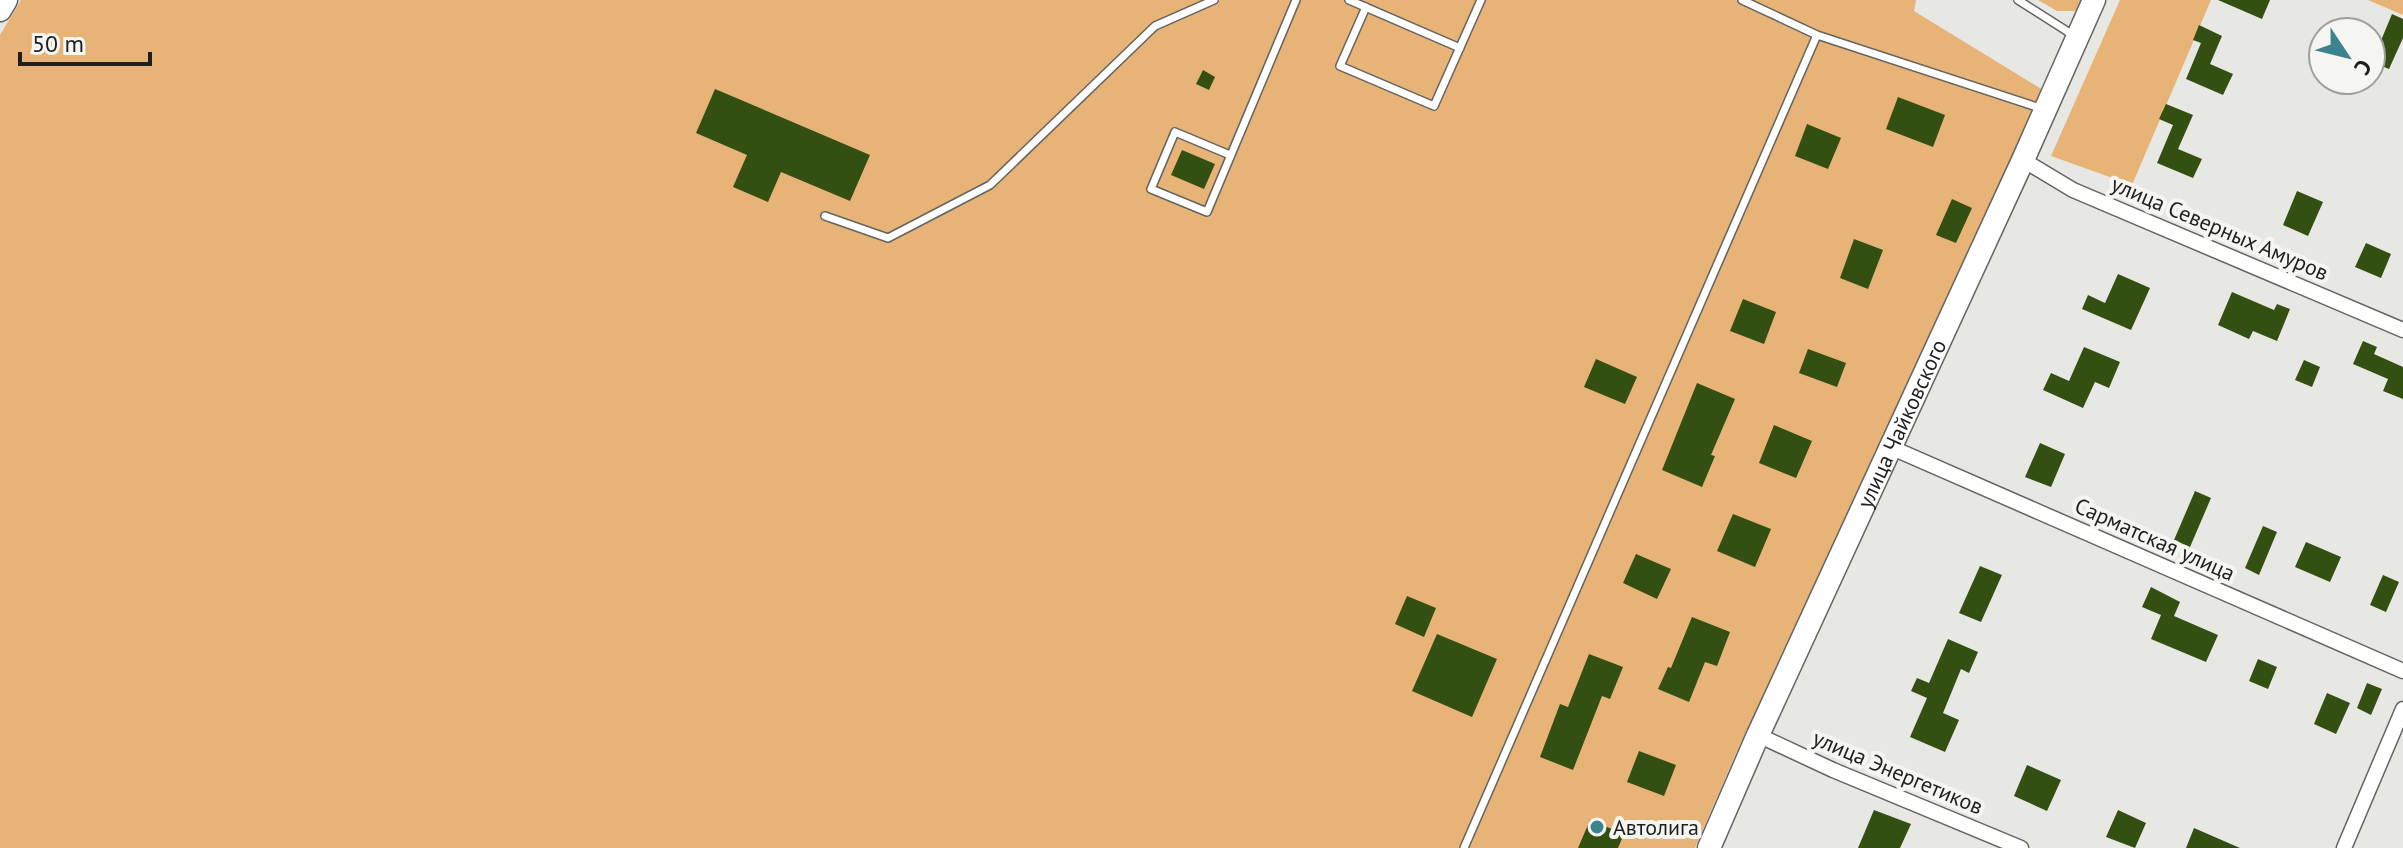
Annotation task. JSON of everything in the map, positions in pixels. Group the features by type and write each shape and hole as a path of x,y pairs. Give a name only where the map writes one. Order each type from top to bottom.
{"street":[{"path":"0,10 6,0"},
{"name":"улица Чайковского","path":"1709,848 2094,0"},
{"name":"улица Северных Амуров","path":"2023,160 2073,190 2403,330"},
{"name":"Сарматская улица","path":"1890,447 2403,671"},
{"path":"2344,848 2403,709"},
{"name":"улица Энергетиков","path":"1758,735 1833,770 2021,848"}],"lane":[{"path":"825,216 888,238 990,185 1155,26 1214,0"},
{"path":"1230,155 1175,132 1151,189 1207,212 1296,0"},
{"path":"1350,0 1460,48"},
{"path":"1366,7 1340,66 1434,106 1481,0"},
{"path":"1742,0 1817,35 2045,109"},
{"path":"2018,0 2077,37"},
{"path":"1464,848 1817,35"}],"shaded area":[{"path":"21,0 1916,0 1914,11 2043,90 1695,848 0,848 0,35"},
{"path":"2038,0 2083,0 2077,11 2057,11"},
{"path":"2120,0 2211,0 2132,185 2051,156"},
{"path":"2368,0 2403,0 2403,15"}],"building":[{"path":"2218,0 2270,0 2262,19"},
{"path":"2392,14 2403,19 2403,38 2389,69 2387,68 2387,26"},
{"path":"2199,25 2222,36 2210,64 2233,74 2223,95 2186,79 2201,43 2193,40"},
{"path":"1203,70 1215,77 1209,90 1196,84"},
{"path":"715,89 870,155 850,201 781,172 768,202 733,187 747,155 696,133"},
{"path":"1898,97 1945,115 1933,147 1886,129"},
{"path":"2166,104 2193,115 2178,149 2202,159 2193,178 2157,163 2173,125 2159,119"},
{"path":"1807,124 1841,138 1828,169 1795,156"},
{"path":"1182,150 1215,164 1204,189 1171,175"},
{"path":"2297,191 2323,202 2308,236 2283,225"},
{"path":"1952,199 1972,208 1956,243 1936,235"},
{"path":"1854,239 1883,250 1868,289 1840,278"},
{"path":"2366,243 2391,254 2381,278 2355,267"},
{"path":"2118,274 2150,288 2131,330 2082,309 2088,295 2105,303"},
{"path":"2232,292 2274,310 2277,304 2290,309 2277,341 2253,331 2249,339 2218,325"},
{"path":"1743,299 1776,312 1764,344 1730,331"},
{"path":"2363,341 2377,347 2374,354 2403,367 2403,399 2383,391 2388,379 2353,364"},
{"path":"2084,347 2120,362 2109,388 2095,382 2083,408 2043,390 2051,373 2069,381"},
{"path":"1808,349 1846,363 1837,387 1799,373"},
{"path":"1596,359 1637,377 1625,404 1584,387"},
{"path":"2304,360 2320,367 2312,387 2295,380"},
{"path":"1697,383 1735,399 1711,455 1715,456 1702,487 1662,470"},
{"path":"1774,425 1812,441 1796,478 1759,463"},
{"path":"2040,443 2065,454 2051,487 2025,477"},
{"path":"2195,491 2211,498 2190,547 2174,540"},
{"path":"1733,514 1771,529 1755,567 1717,551"},
{"path":"2263,526 2277,532 2259,575 2245,568"},
{"path":"2306,542 2341,557 2330,582 2295,567"},
{"path":"1636,554 1671,569 1657,599 1623,583"},
{"path":"1980,566 2002,575 1981,622 1959,613"},
{"path":"2383,575 2399,582 2386,612 2370,605"},
{"path":"2151,587 2180,602 2174,616 2218,635 2206,662 2151,639 2161,615 2142,607"},
{"path":"1407,596 1436,608 1424,637 1395,624"},
{"path":"1692,617 1730,632 1717,666 1705,662 1689,702 1658,689 1668,667 1671,668"},
{"path":"1437,634 1497,659 1472,717 1412,691"},
{"path":"1948,639 1978,652 1969,673 1961,669 1943,713 1959,720 1945,752 1910,737 1927,698 1911,691 1917,678 1929,683"},
{"path":"1589,654 1623,667 1610,699 1602,696 1573,770 1540,757 1560,704 1568,707"},
{"path":"2258,659 2277,667 2268,689 2249,681"},
{"path":"2367,683 2382,689 2371,715 2357,708"},
{"path":"2327,693 2350,703 2336,734 2314,724"},
{"path":"1639,751 1676,765 1664,796 1627,782"},
{"path":"2027,765 2061,780 2047,811 2014,796"},
{"path":"1874,810 1911,824 1900,848 1858,848"},
{"path":"2118,810 2146,823 2135,848 2106,837"},
{"name":"Автолига","path":"1590,820 1624,834 1618,848 1578,848"},
{"path":"2194,828 2240,848 2186,848"}],"place":[{"name":"Автолига","path":"1597,827"}]}
